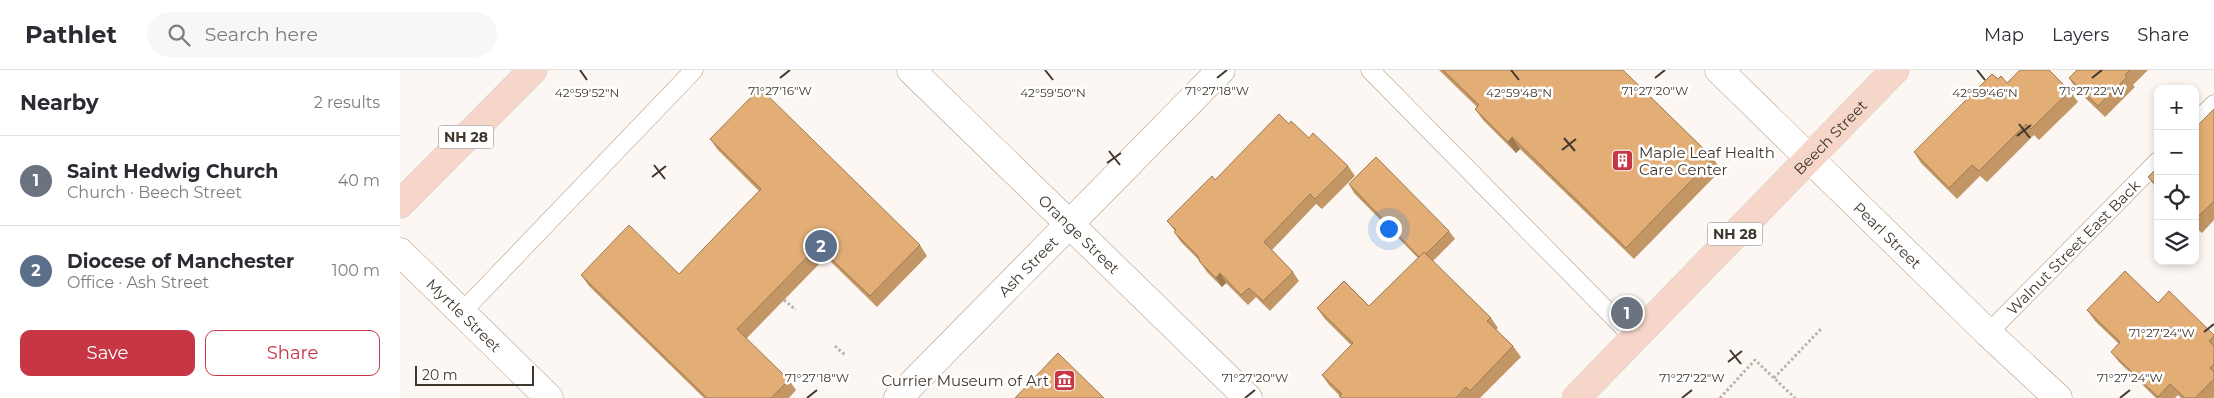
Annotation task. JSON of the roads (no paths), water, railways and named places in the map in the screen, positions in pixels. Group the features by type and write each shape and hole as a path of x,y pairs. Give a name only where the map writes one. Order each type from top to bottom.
{"main road":[{"name":"NH 28","path":"400,204 532,70"},
{"name":"Beech Street","path":"1576,398 1895,70"}],"street":[{"name":"Orange Street","path":"911,70 1248,398"},
{"name":"Ash Street","path":"898,398 1221,70"},
{"name":"Pearl Street","path":"1719,70 1988,333 2058,398"},
{"name":"Myrtle Street","path":"400,252 549,398"}],"lane":[{"path":"462,312 694,70"},
{"path":"1370,70 1634,338"},
{"path":"2199,119 2214,104"},
{"name":"Walnut Street East Back","path":"1988,333 2154,165"}],"place":[{"name":"Maple Leaf Health Care Center","path":"1623,161"},
{"name":"Diocese of Manchester","path":"821,246"},
{"name":"Saint Hedwig Church","path":"1627,313"},
{"name":"Currier Museum of Art","path":"1065,380"}]}
